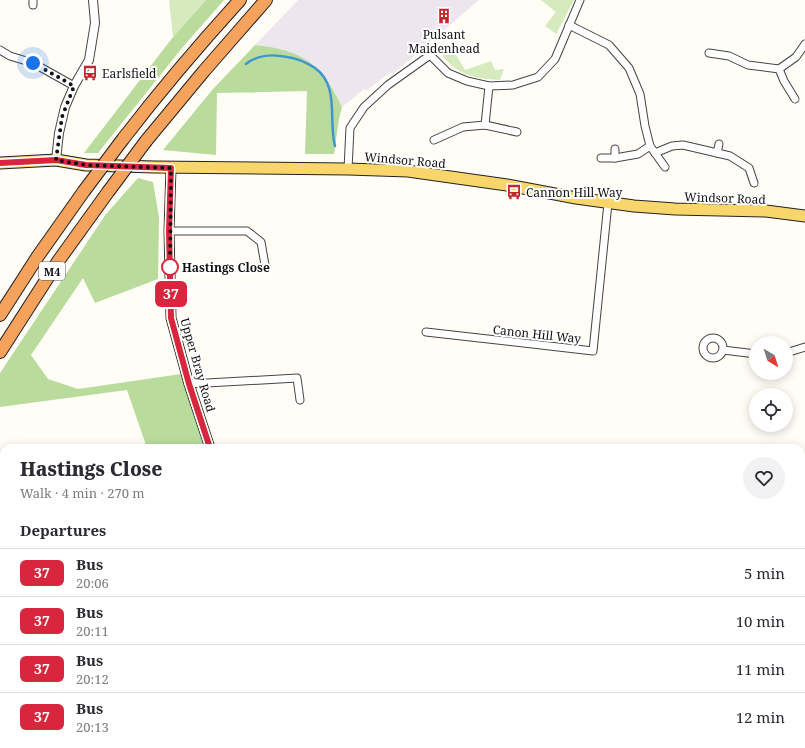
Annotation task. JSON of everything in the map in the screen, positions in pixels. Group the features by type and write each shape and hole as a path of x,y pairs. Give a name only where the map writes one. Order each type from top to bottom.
{"highway":[{"name":"M4","path":"0,315 38,256 123,139 194,51 240,0"},
{"name":"M4","path":"0,352 55,266 146,141 208,66 266,0"}],"main road":[{"name":"Windsor Road","path":"0,163 56,160 86,165 171,168 348,169 420,172 525,188 608,203 662,208 766,212 805,216"},
{"name":"Upper Bray Road","path":"171,168 169,231 171,318 189,384 209,444"}],"street":[{"path":"56,160 62,117 74,86 88,60 95,23 93,0"},
{"path":"348,169 350,128 364,107 388,85 430,55 448,73 467,81 490,86 513,85 538,78 555,59 580,0"},
{"path":"569,25 609,45 629,68 640,94 644,126 650,146 665,167"},
{"path":"709,53 729,52 748,65 778,68 796,57 805,44"},
{"path":"0,50 10,56 33,63 74,86"},
{"path":"778,68 795,99"},
{"path":"485,125 490,86"},
{"path":"434,140 464,127 485,125 518,132"},
{"path":"717,153 719,144"},
{"path":"655,153 672,146 683,145 730,156 749,168 754,183"},
{"path":"601,158 616,158 638,154 650,146"},
{"path":"615,149 616,158"},
{"name":"Canon Hill Way","path":"426,332 592,351 608,203"},
{"path":"169,231 246,231 261,242 265,265"},
{"path":"793,351 805,347"},
{"path":"723,350 749,353"},
{"path":"189,384 297,378 300,400"}],"shaded area":[{"path":"298,0 479,0 394,73 389,73 366,91 364,89 342,107 335,92 266,46 255,45"}],"green space":[{"path":"169,0 206,0 173,37"},
{"path":"206,0 224,0 182,48 98,153 84,153 173,37"},
{"path":"541,0 574,0 556,34 545,26 556,12"},
{"path":"255,45 272,47 298,55 309,62 327,80 342,107 334,154 305,154 307,91 217,93 216,155 163,150 213,89"},
{"path":"450,45 465,70 491,61 495,70 504,69 500,80 474,77 459,71 441,53"},
{"path":"138,178 153,182 159,217 158,279 95,303 83,278 31,355 48,379 78,389 181,374 203,444 146,444 127,390 0,407 0,373 106,214"}],"waterway":[{"path":"246,64 250,61 265,56 291,58 315,68 323,75 328,84 332,104 333,136 335,146"}],"bus line":[{"name":"37","path":"0,163 56,160 86,165 171,168 169,231 171,318 189,384 209,444"}],"place":[{"name":"Pulsant Maidenhead","path":"444,16"},
{"name":"Earlsfield","path":"90,73"},
{"name":"Cannon Hill Way","path":"514,192"},
{"name":"Hastings Close","path":"170,267"}],"route":[{"path":"33,63 74,86 62,117 56,160 86,165 171,168 169,231 170,267"}]}
